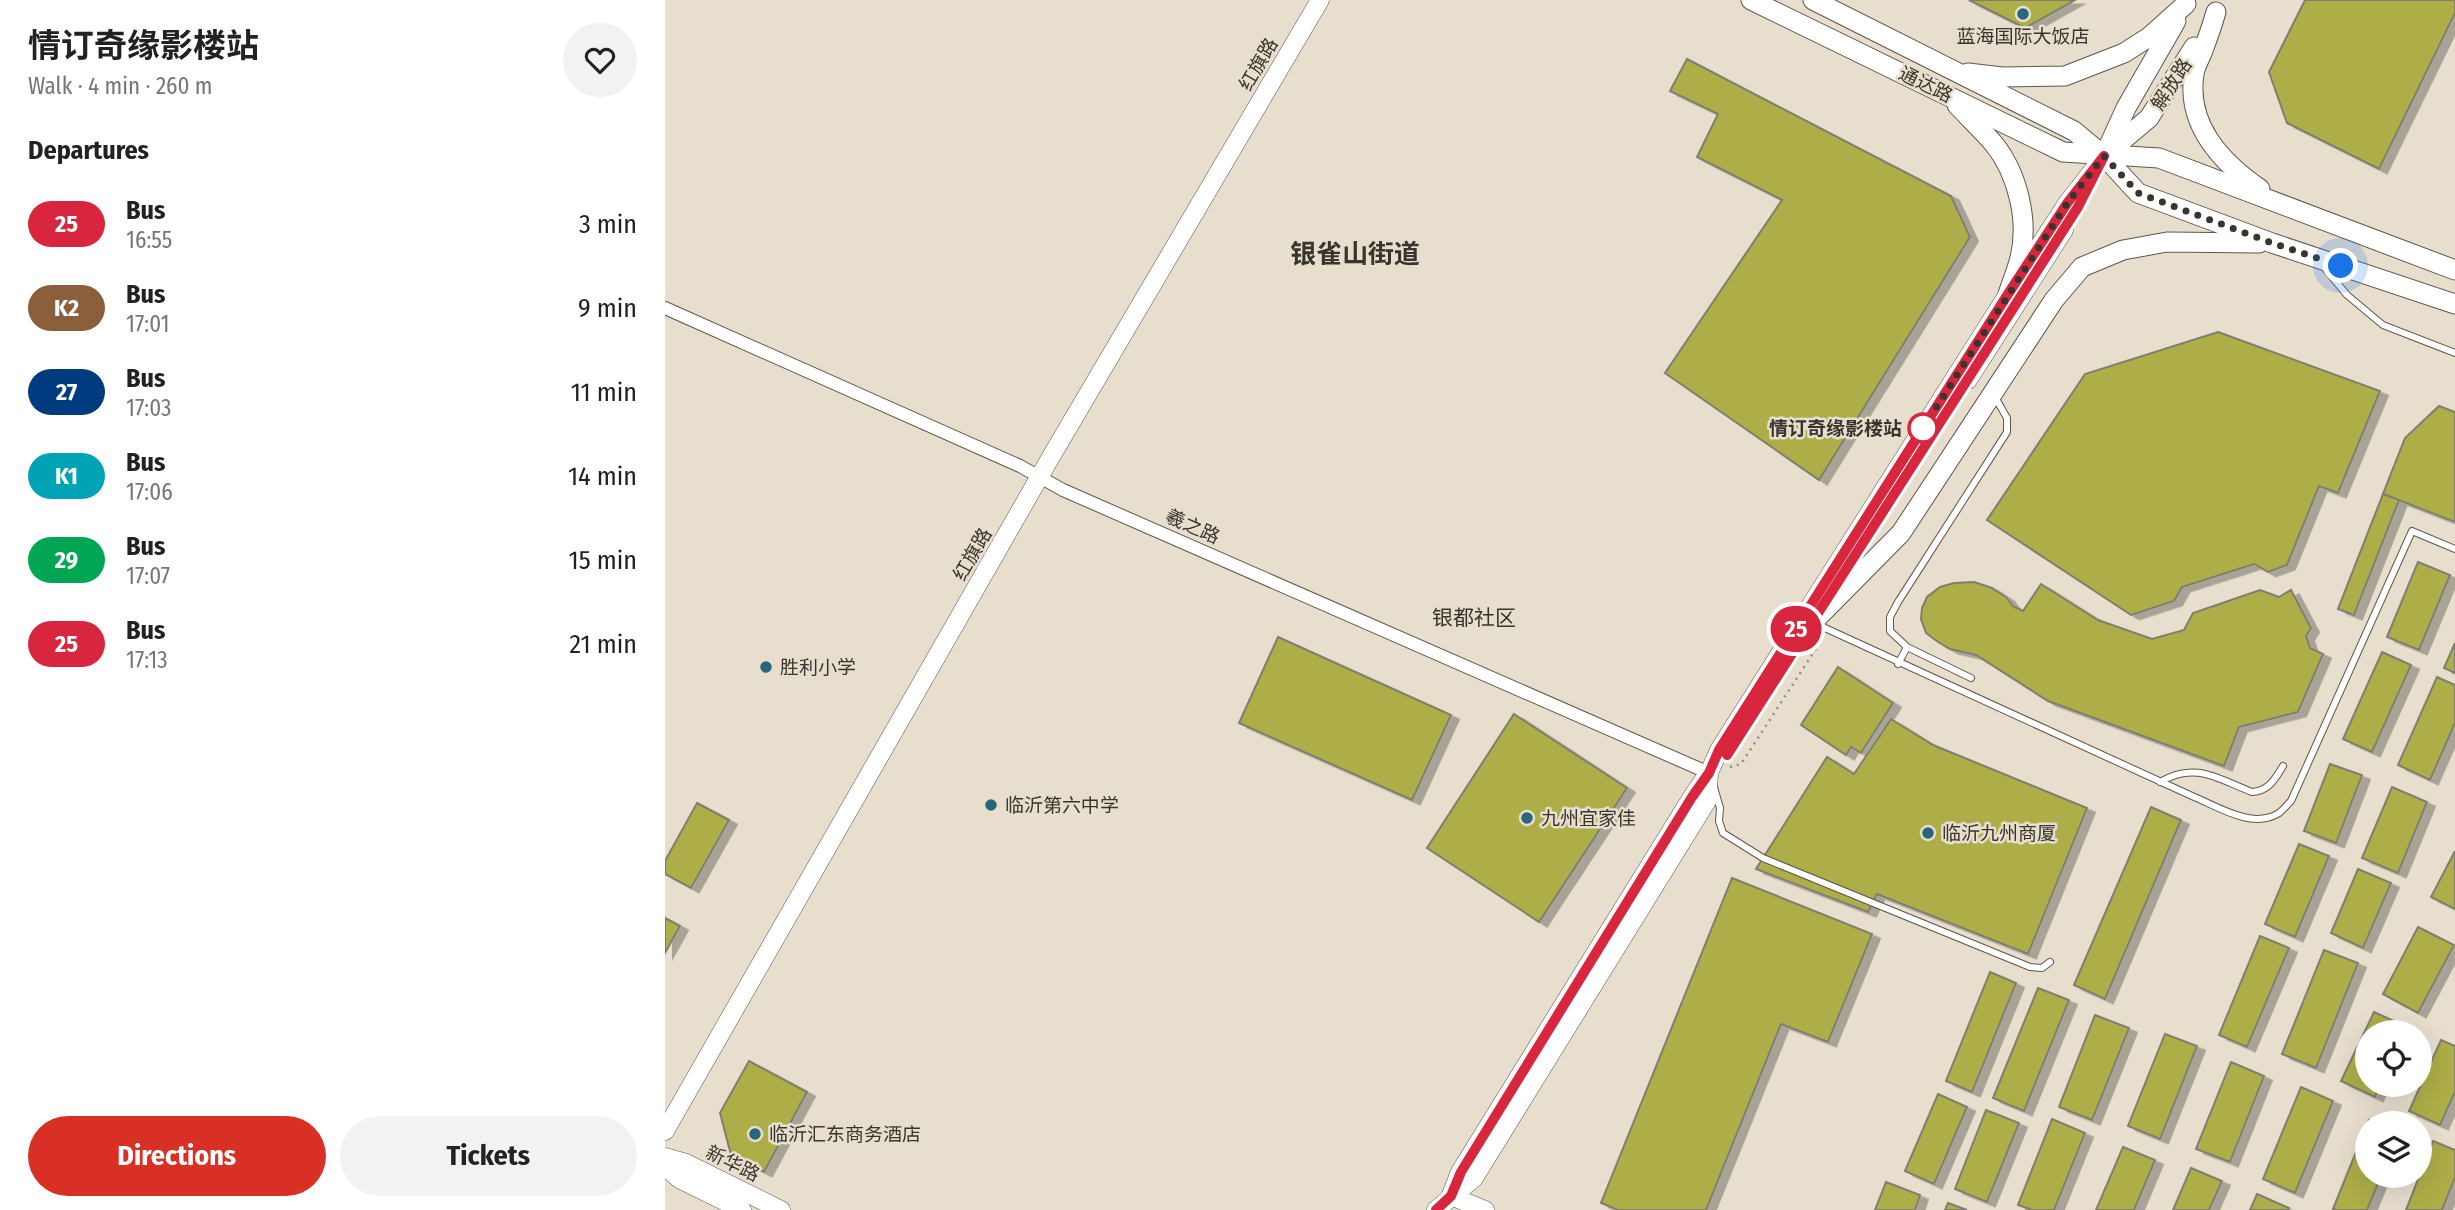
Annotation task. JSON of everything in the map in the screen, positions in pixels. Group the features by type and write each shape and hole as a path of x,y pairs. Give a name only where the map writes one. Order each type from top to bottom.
{"main road":[{"name":"红旗路","path":"665,1131 1040,476 1319,0"},
{"name":"通达路","path":"1751,0 2063,152 2159,158 2455,270"},
{"name":"通达路","path":"1813,0 2074,131 2104,156 2138,193 2272,243 2455,304"},
{"path":"1953,71 2001,77 2065,76 2124,53 2148,37 2187,2"},
{"name":"解放路","path":"1709,773 1727,755 1820,627 2078,207 2126,108 2187,2"},
{"path":"2220,6 2194,71 2193,94 2198,122 2229,164 2258,189 2314,216"},
{"name":"解放路","path":"1436,1210 1450,1203 1474,1178 1620,938 1707,802 1709,773 1719,750 2008,294 2068,202 2104,156 2149,118 2220,6"},
{"path":"1947,94 1996,146 2008,167 2021,203 2021,256 2008,294"},
{"path":"1820,627 1901,533 2054,300 2082,267 2123,250 2167,242 2272,243"},
{"name":"新华路","path":"665,1157 686,1163 781,1210"},
{"name":"新华路","path":"665,1166 679,1179 742,1210"},
{"path":"1450,1203 1485,1210"}],"street":[{"name":"羲之路","path":"665,308 1040,476 1063,490 1709,773"}],"lane":[{"path":"2318,259 2347,295 2383,326 2455,353"},
{"path":"1971,678 1907,647 1890,631 1890,617 2007,432 2007,418 1993,394"},
{"path":"1820,627 2160,782 2249,819 2263,819 2279,813 2291,801 2412,531 2455,550"},
{"path":"1898,664 1907,647"},
{"path":"2160,782 2173,774 2189,770 2252,792 2260,792 2274,780 2283,766"},
{"path":"1709,773 1720,808 1719,821 1723,833 1763,858 2030,967 2042,968 2050,962"}],"path":[{"path":"1709,773 1741,764 1820,627"}],"building":[{"name":"蓝海国际大饭店","path":"1969,0 2075,0 2025,28"},
{"path":"2305,0 2455,0 2455,13 2379,169 2287,123 2269,72"},
{"path":"1687,59 1951,196 1970,237 1819,480 1665,373 1782,200 1697,157 1718,114 1670,91"},
{"path":"2218,332 2380,391 2338,493 2319,486 2287,565 2268,572 2254,564 2182,587 2174,601 2131,615 1987,520 2085,374"},
{"path":"2439,406 2455,412 2455,522 2383,494 2405,438"},
{"path":"2383,494 2399,500 2354,615 2338,609"},
{"path":"2418,562 2450,575 2419,650 2387,637"},
{"path":"1974,582 1992,588 2023,611 2041,584 2098,620 2152,639 2184,630 2193,613 2260,590 2279,597 2291,590 2311,628 2306,636 2310,648 2323,654 2298,712 2239,727 2224,766 2048,701 1976,655 1950,649 1926,633 1921,619 1927,597 1940,587"},
{"path":"1278,637 1451,715 1412,800 1239,723"},
{"path":"2455,643 2455,673 2444,668"},
{"path":"2382,652 2411,665 2372,752 2343,739"},
{"path":"1838,667 1893,703 1861,753 1851,747 1846,755 1801,725"},
{"path":"2437,677 2455,685 2455,723 2430,780 2398,765"},
{"name":"九州宜家佳","path":"1514,714 1627,788 1539,922 1427,848"},
{"name":"临沂九州商厦","path":"1891,719 1933,745 2087,808 2028,954 1877,894 1868,912 1756,869 1827,757 1854,774"},
{"path":"2330,764 2362,775 2336,843 2304,831"},
{"path":"2392,787 2427,802 2398,873 2362,858"},
{"path":"697,803 729,820 691,888 665,874 665,861"},
{"path":"2151,807 2181,820 2105,999 2074,985"},
{"path":"2299,844 2329,856 2295,937 2265,924"},
{"path":"2455,851 2455,909 2431,897"},
{"path":"2358,869 2391,883 2363,948 2331,933"},
{"path":"1732,878 1872,934 1828,1042 1781,1024 1706,1210 1618,1210 1601,1203"},
{"path":"665,918 680,926 665,953"},
{"path":"2418,927 2454,945 2418,1013 2383,994"},
{"path":"2260,936 2289,948 2247,1047 2219,1035"},
{"path":"2324,950 2358,963 2316,1068 2282,1054"},
{"path":"1990,972 2016,983 1972,1092 1946,1081"},
{"path":"2038,988 2069,1000 2024,1111 1993,1098"},
{"path":"2374,1012 2392,1020 2370,1020"},
{"path":"2095,1015 2129,1028 2092,1120 2059,1107"},
{"path":"2165,1034 2197,1046 2160,1139 2128,1126"},
{"path":"2441,1040 2455,1046 2455,1092 2440,1125 2432,1121 2432,1111 2409,1111 2415,1097 2432,1097 2432,1060"},
{"path":"2355,1052 2355,1088 2341,1081"},
{"name":"临沂汇东商务酒店","path":"749,1061 807,1092 764,1172 731,1155 720,1113"},
{"path":"2231,1062 2264,1076 2230,1162 2196,1149"},
{"path":"2301,1087 2333,1101 2295,1193 2263,1179"},
{"path":"1938,1094 1967,1107 1934,1184 1905,1171"},
{"path":"1986,1110 2019,1123 1987,1202 1955,1189"},
{"path":"2052,1119 2085,1133 2054,1210 2032,1210 2018,1205"},
{"path":"2433,1141 2455,1150 2455,1177 2442,1210 2406,1210 2415,1188 2432,1188"},
{"path":"2123,1147 2155,1160 2134,1210 2096,1210"},
{"path":"2355,1155 2355,1188 2376,1188 2367,1210 2333,1209"},
{"path":"2191,1168 2222,1181 2209,1210 2173,1210"},
{"path":"1886,1182 1920,1195 1915,1210 1875,1210"},
{"path":"2257,1194 2289,1208 2250,1210"},
{"path":"1948,1203 1967,1210 1945,1210"}],"bus line":[{"name":"25","path":"1436,1210 1451,1196 1461,1172 1709,773 1719,750 2008,294 2068,202 2104,156 2078,207 1727,755"}],"place":[{"name":"蓝海国际大饭店","path":"2023,14"},
{"name":"情订奇缘影楼站","path":"1923,428"},
{"name":"胜利小学","path":"766,667"},
{"name":"临沂第六中学","path":"991,805"},
{"name":"九州宜家佳","path":"1527,818"},
{"name":"临沂九州商厦","path":"1928,833"},
{"name":"临沂汇东商务酒店","path":"755,1134"}],"district":[{"name":"银雀山街道","path":"1355,254"},
{"name":"银都社区","path":"1474,618"}],"route":[{"path":"1923,428 2068,202 2104,156 2138,193 2341,266"}]}
